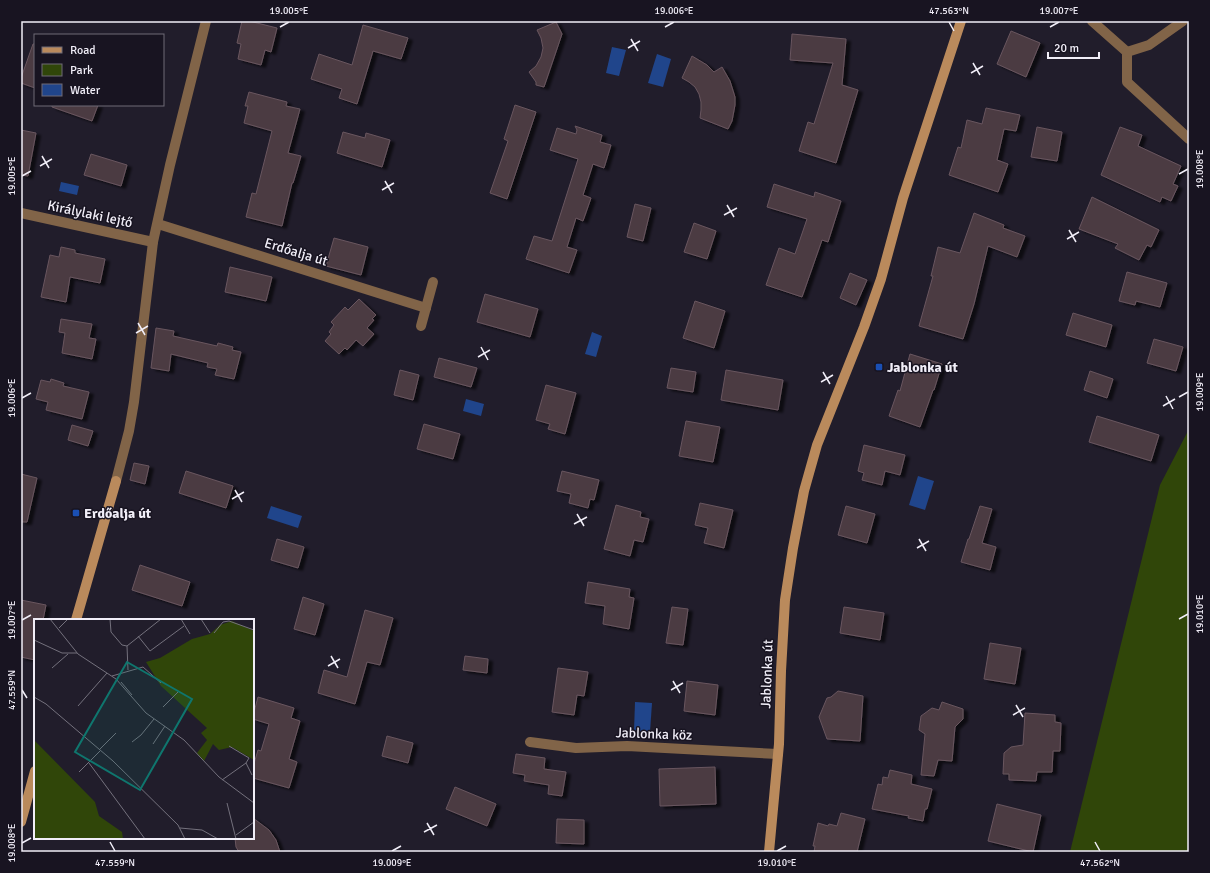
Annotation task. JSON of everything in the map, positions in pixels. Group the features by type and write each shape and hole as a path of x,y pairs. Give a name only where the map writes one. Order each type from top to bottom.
{"street":[{"path":"76,619 129,431 154,242 170,165 206,21"},
{"name":"Jablonka út","path":"769,852 778,754 785,600 804,491 817,445 864,327 881,279 903,198 960,21"},
{"path":"1092,21 1127,52 1127,82 1189,139"},
{"path":"1127,52 1149,45 1183,21"},
{"name":"Királylaki lejtő","path":"21,213 154,242"},
{"name":"Erdőalja út","path":"158,224 426,308"},
{"path":"421,326 433,282"},
{"name":"Jablonka köz","path":"530,742 576,748 627,746 778,754"},
{"path":"21,822 34,775"}],"green space":[{"path":"1189,429 1189,852 1070,852 1160,485"}],"water":[{"path":"612,47 626,50 619,76 606,73"},
{"path":"657,54 671,59 663,87 648,83"},
{"path":"61,182 79,186 77,195 59,191"},
{"path":"592,332 602,336 596,357 585,354"},
{"path":"466,399 484,404 481,416 463,411"},
{"path":"918,476 934,481 925,510 909,505"},
{"path":"271,506 302,516 298,528 267,518"},
{"path":"635,702 652,703 650,732 634,731"}],"building":[{"path":"242,21 249,21 277,28 271,52 265,50 261,65 238,59 241,44 237,43"},
{"path":"556,22 562,34 544,87 536,85 536,82 529,72 536,66 541,57 543,48 541,38 537,30"},
{"path":"363,25 408,38 401,59 373,51 357,104 339,98 342,89 311,79 319,54 352,65"},
{"path":"1011,31 1040,43 1026,77 997,64"},
{"path":"792,34 846,39 842,85 858,90 836,163 799,151 808,122 814,124 833,63 790,60"},
{"path":"34,44 34,88 21,83 21,78"},
{"path":"692,56 707,65 714,72 722,67 730,81 735,97 735,105 732,121 728,129 700,118 701,102 699,94 695,87 682,78"},
{"path":"249,92 287,102 286,106 300,109 288,153 301,156 292,183 282,226 246,217 252,193 256,194 272,131 244,123 248,106 245,106"},
{"path":"515,105 536,112 507,199 490,193 508,141 504,139"},
{"path":"52,106 98,106 92,121"},
{"path":"986,108 1020,115 1016,131 1004,129 997,160 1008,164 998,192 949,175 958,147 961,148 967,120 982,124"},
{"path":"575,126 602,135 600,142 611,145 604,168 593,164 583,195 591,198 583,221 576,218 567,247 577,250 569,273 526,259 534,236 552,241 578,159 550,150 557,128 576,134 577,130"},
{"path":"1037,127 1062,132 1057,161 1031,157"},
{"path":"1120,127 1142,135 1138,146 1181,166 1173,184 1178,186 1171,201 1162,197 1160,202 1101,175"},
{"path":"21,130 36,133 28,176 21,175"},
{"path":"343,132 365,138 366,133 390,140 382,167 337,153"},
{"path":"91,154 127,165 121,186 84,175"},
{"path":"774,184 814,197 815,192 841,201 828,242 822,240 802,297 766,285 779,248 795,254 807,219 767,207"},
{"path":"1092,197 1159,230 1151,247 1147,245 1139,260 1115,248 1118,244 1079,229"},
{"path":"635,204 651,208 643,241 627,237"},
{"path":"974,213 1004,225 1003,228 1025,236 1017,257 988,246 974,304 963,339 919,326 933,276 931,276 938,247 960,253"},
{"path":"694,223 716,231 707,259 684,252"},
{"path":"334,238 368,247 361,275 326,266"},
{"path":"61,247 75,250 75,253 105,259 100,283 70,277 66,302 41,297 50,255 59,257"},
{"path":"230,267 272,277 266,301 225,292"},
{"path":"1127,272 1167,283 1160,307 1136,301 1135,305 1119,301"},
{"path":"850,273 867,280 856,305 840,298"},
{"path":"485,294 538,309 530,337 477,322"},
{"path":"359,299 376,315 372,319 374,320 367,328 374,334 363,346 356,340 347,350 345,348 339,354 325,341 331,334 329,332 334,325 331,322 345,307 348,310"},
{"path":"695,301 725,311 714,348 683,338"},
{"path":"1073,313 1112,325 1106,347 1066,335"},
{"path":"61,319 92,324 89,338 96,339 92,359 62,353 65,333 59,332"},
{"path":"156,328 174,331 173,336 217,346 218,343 233,347 232,350 241,352 234,379 215,375 217,369 207,367 208,363 171,354 169,371 151,368"},
{"path":"1154,339 1183,347 1176,371 1147,363"},
{"path":"910,354 942,364 920,427 889,416 898,390 900,391"},
{"path":"439,358 477,368 471,387 434,377"},
{"path":"671,368 696,372 693,392 667,388"},
{"path":"400,370 419,375 413,400 394,395"},
{"path":"726,370 783,380 778,410 721,400"},
{"path":"1090,371 1113,379 1107,398 1084,390"},
{"path":"51,379 64,383 63,386 89,392 82,419 46,410 48,402 36,399 41,380 50,382"},
{"path":"546,385 576,393 565,434 548,429 550,424 536,420"},
{"path":"1097,416 1159,435 1151,461 1089,442"},
{"path":"686,421 720,427 713,462 679,456"},
{"path":"424,424 460,434 453,459 417,449"},
{"path":"72,425 93,431 88,446 68,440"},
{"path":"864,445 905,455 900,475 885,471 882,485 862,480 864,473 858,471"},
{"path":"134,463 149,466 145,484 130,480"},
{"path":"186,471 233,486 226,508 179,493"},
{"path":"562,471 599,480 594,500 590,499 588,508 569,503 571,494 557,491"},
{"path":"21,474 37,478 27,522 21,522"},
{"path":"700,503 733,510 724,548 704,543 708,528 695,525"},
{"path":"616,505 641,512 640,517 649,519 643,542 634,540 630,556 604,549"},
{"path":"846,506 875,514 867,543 838,535"},
{"path":"980,506 992,509 982,543 996,547 990,570 961,562"},
{"path":"277,539 304,547 298,568 271,560"},
{"path":"140,565 190,582 182,606 132,590"},
{"path":"588,582 630,589 629,597 634,598 629,629 603,624 605,606 585,603"},
{"path":"303,597 324,604 315,635 294,629"},
{"path":"21,600 46,605 43,619 34,619 34,660 21,657"},
{"path":"672,607 688,609 683,645 666,643"},
{"path":"844,607 884,613 880,640 840,633"},
{"path":"365,610 393,618 380,665 367,662 355,704 318,693 324,670 347,677"},
{"path":"990,643 1021,648 1015,684 984,679"},
{"path":"465,656 488,659 487,673 463,670"},
{"path":"558,668 588,672 584,696 577,695 574,715 552,712"},
{"path":"687,681 718,685 715,715 684,711"},
{"path":"838,691 863,696 860,741 827,739 819,717 827,698 831,697"},
{"path":"258,697 294,708 291,718 300,721 289,759 297,762 289,788 254,778 254,764 258,750 261,751 269,724 254,719 254,712"},
{"path":"942,702 963,709 963,719 955,727 952,761 938,760 934,776 921,775 925,734 919,730 921,716 932,708 939,710"},
{"path":"1025,713 1055,715 1055,722 1061,723 1060,751 1053,751 1052,772 1037,772 1036,781 1009,780 1009,774 1003,774 1004,753 1011,747 1023,745"},
{"path":"387,736 413,743 408,763 382,756"},
{"path":"516,754 545,758 544,769 566,772 562,796 548,794 549,785 524,781 525,775 513,773"},
{"path":"715,767 716,804 660,806 659,769"},
{"path":"890,770 912,775 911,784 932,789 927,809 925,809 923,821 908,818 909,816 872,809 878,784 882,785 883,777 888,778"},
{"path":"455,787 496,804 487,826 446,809"},
{"path":"997,804 1041,815 1033,852 988,841"},
{"path":"841,813 865,819 857,852 814,852 815,846 813,846 818,823 828,826 829,824 837,826"},
{"path":"254,819 269,830 276,840 280,852 239,852 236,847 235,839 254,839"},
{"path":"557,819 584,820 584,844 556,843"}],"place":[{"name":"Jablonka út","path":"879,367"},
{"name":"Erdőalja út","path":"76,513"}]}
